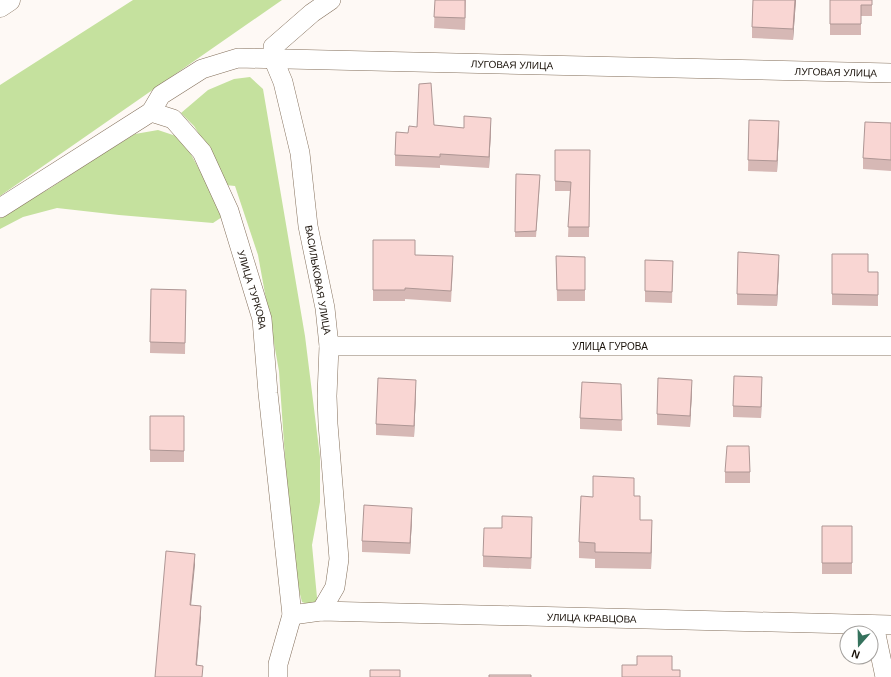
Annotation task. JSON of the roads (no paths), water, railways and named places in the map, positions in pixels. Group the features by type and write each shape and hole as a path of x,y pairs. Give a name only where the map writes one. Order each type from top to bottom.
{"main road":[{"path":"0,6 9,0"}],"street":[{"path":"273,58 273,48 312,13 331,0"},
{"name":"ЛУГОВАЯ УЛИЦА","path":"151,112 161,95 202,69 238,58 891,73"},
{"name":"ВАСИЛЬКОВАЯ УЛИЦА","path":"273,58 283,82 300,153 308,226 325,308 329,346 327,396 328,424 339,559 335,587 321,611"},
{"path":"0,208 151,112"},
{"name":"УЛИЦА ТУРКОВА","path":"151,112 173,119 202,152 229,211 262,319 268,393 292,615 278,664 278,677"},
{"name":"УЛИЦА ГУРОВА","path":"329,346 891,346"},
{"name":"УЛИЦА КРАВЦОВА","path":"292,615 321,611 882,625"},
{"path":"882,625 885,677"}]}
